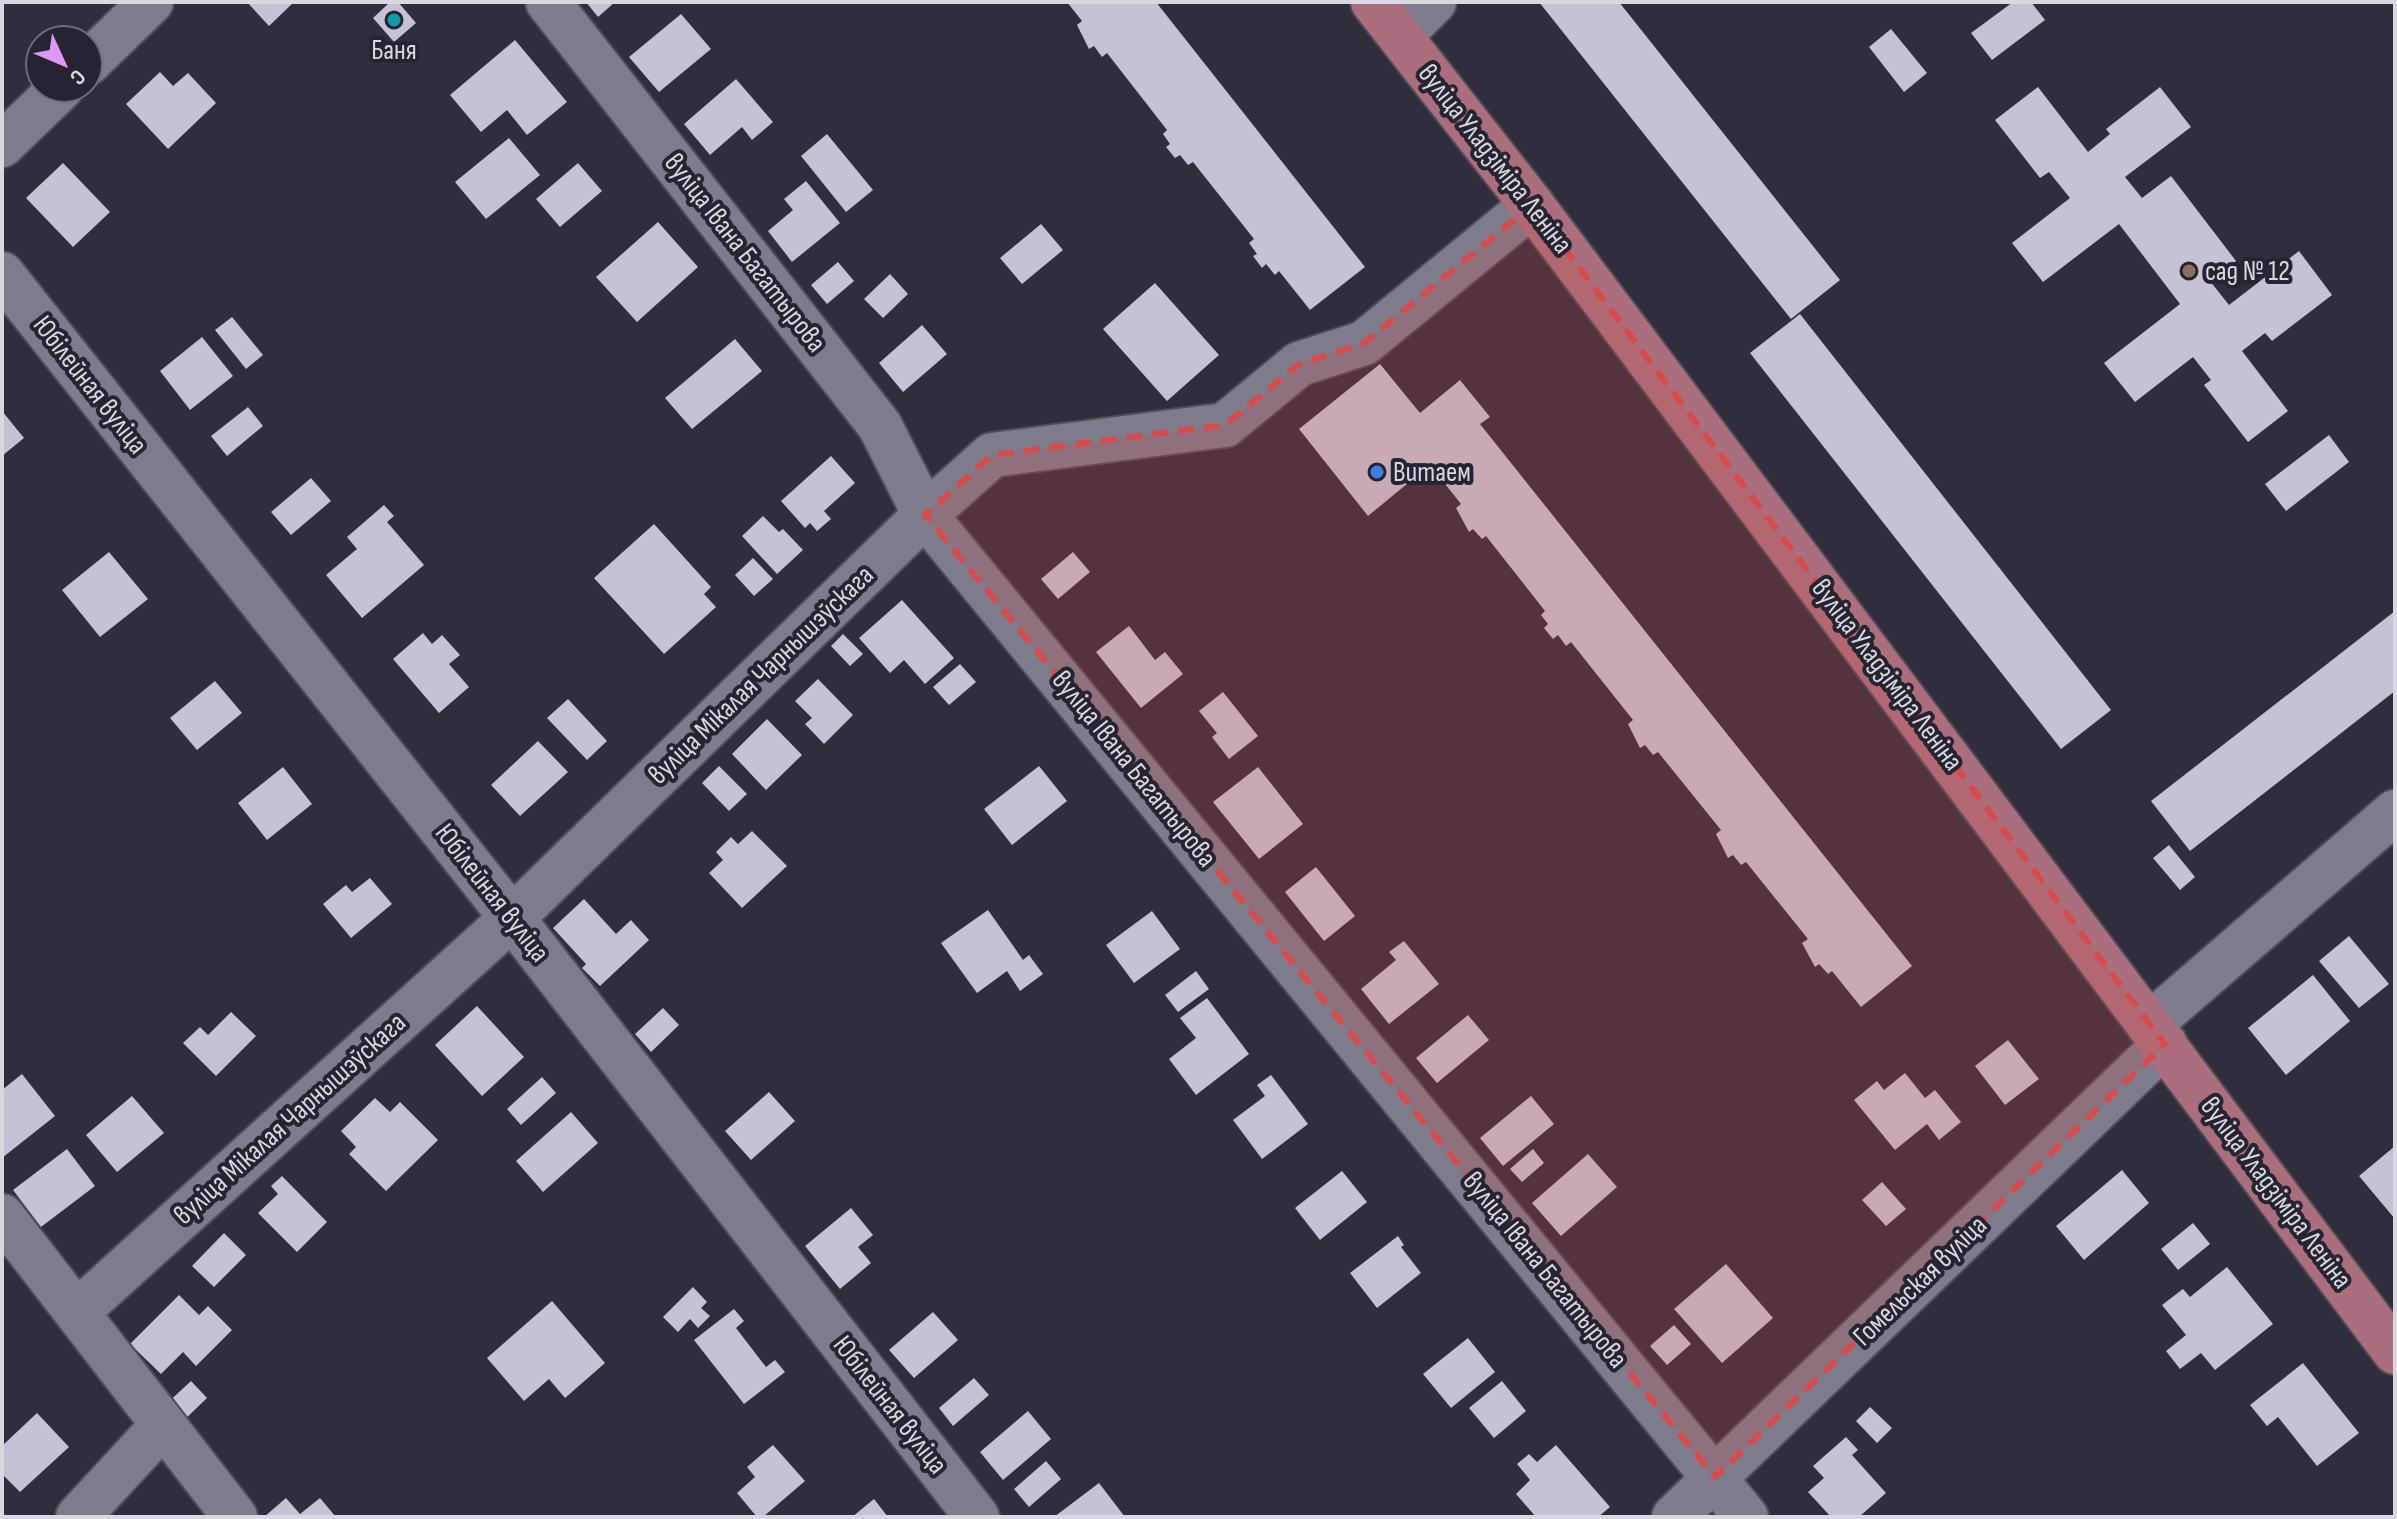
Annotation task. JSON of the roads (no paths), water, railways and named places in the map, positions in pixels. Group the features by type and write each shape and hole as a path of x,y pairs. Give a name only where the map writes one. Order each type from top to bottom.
{"main road":[{"name":"вуліца Уладзіміра Леніна","path":"1373,2 1532,205 2395,1352"}],"street":[{"path":"104,48 151,2"},
{"name":"вуліца Івана Багатырова","path":"548,2 880,426 925,515 1746,1517"},
{"path":"1400,36 1434,2"},
{"path":"2,145 44,104"},
{"name":"вуліца Мікалая Чарнышэўскага","path":"77,1312 512,918 925,515 992,455 1225,425 1299,364 1364,343 1532,205"},
{"name":"Юбілейная вуліца","path":"2,274 512,918 977,1517"},
{"name":"Гомельская вуліца","path":"1674,1517 2157,1035 2395,812"},
{"path":"2,1216 235,1517"},
{"path":"78,1517 163,1425"}],"place":[{"name":"Баня","path":"394,20"},
{"name":"сад № 12","path":"2189,271"},
{"name":"Витаем","path":"1377,472"}]}
